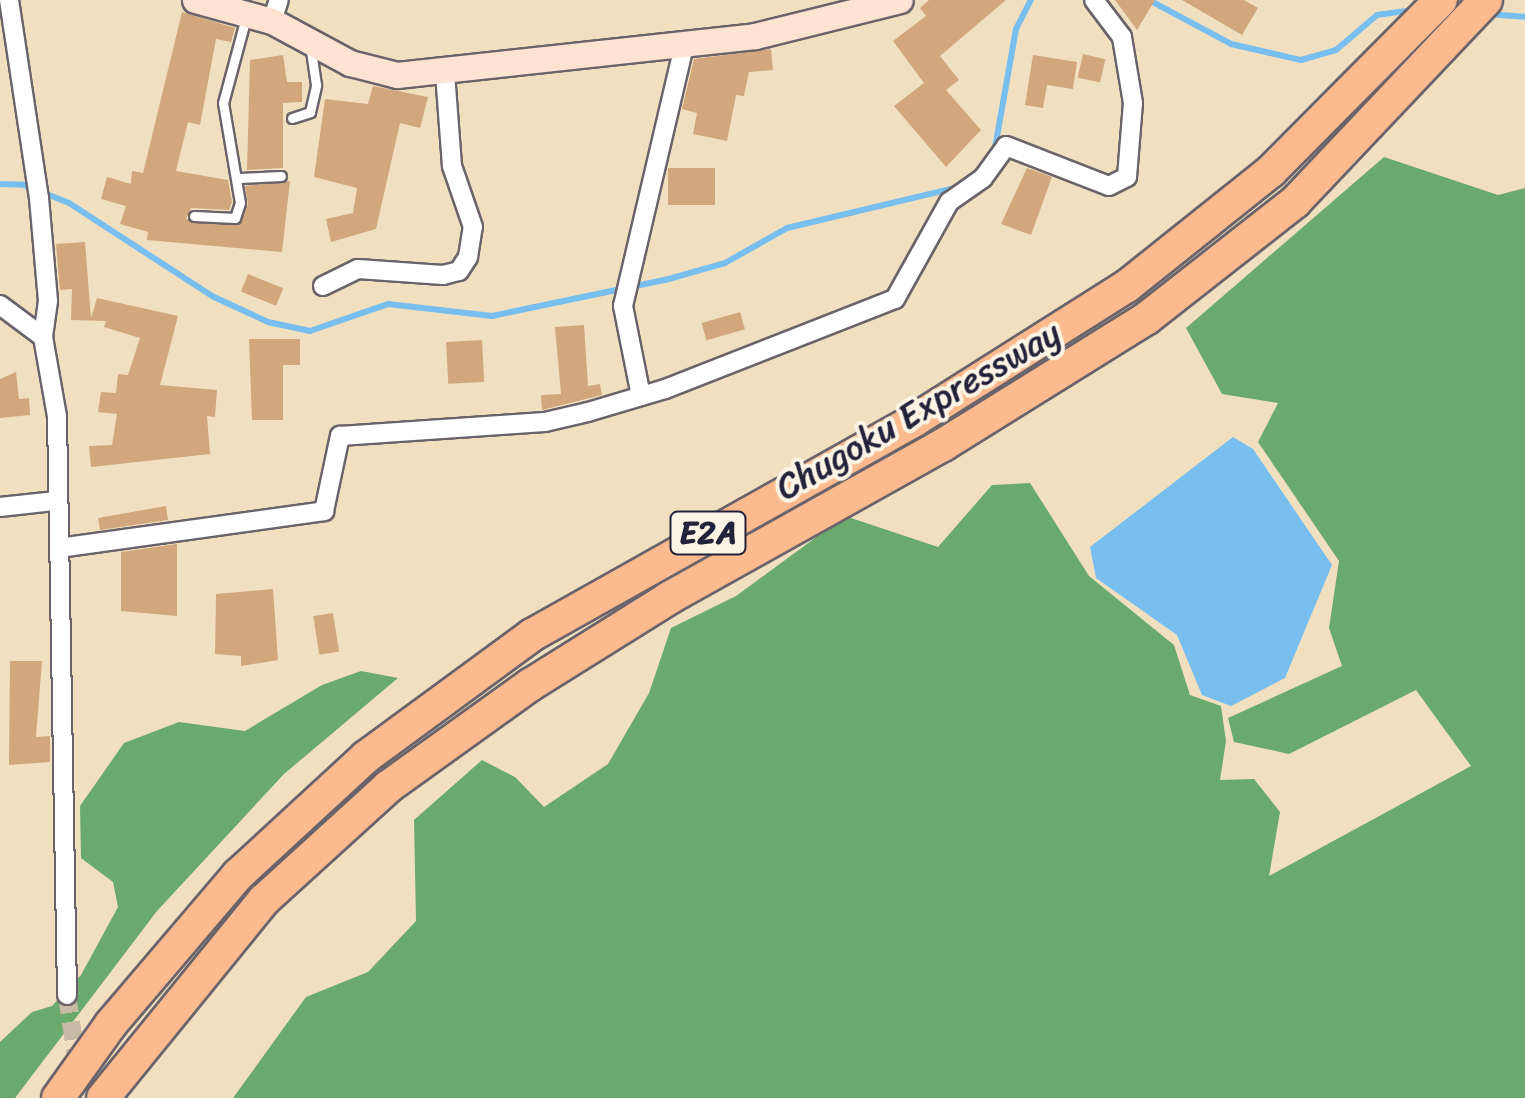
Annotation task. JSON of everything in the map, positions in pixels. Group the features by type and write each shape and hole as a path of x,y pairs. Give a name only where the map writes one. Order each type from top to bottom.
{"highway":[{"name":"Chugoku Expressway","path":"58,1098 111,1024 238,875 366,758 532,635 915,420 1127,286 1271,171 1440,0"},
{"name":"Chugoku Expressway","path":"103,1098 264,900 388,787 530,685 669,598 943,445 1148,318 1295,202 1454,40 1486,0"}],"main road":[{"path":"195,0 266,12 350,63 397,75 684,46 822,24 900,0"}],"street":[{"path":"9,0 40,198 48,301 43,337 56,416 54,500 59,548 67,995"},
{"path":"59,548 324,511 340,436 545,422 641,396 894,299 949,202 983,178 1006,146 1109,186 1127,177 1132,103 1122,37 1094,0"},
{"path":"641,396 623,306 684,46"},
{"path":"323,286 358,269 443,275 459,270 468,257 473,227 452,166 445,73"},
{"path":"0,305 43,337"},
{"path":"0,506 54,500"}],"lane":[{"path":"194,216 235,218 240,178 223,132 223,103 266,12"},
{"path":"292,118 310,112 316,85 310,41"},
{"path":"240,178 281,176"}],"green space":[{"path":"1384,157 1498,195 1525,188 1525,1098 233,1098 306,997 368,972 416,921 414,820 482,760 515,777 544,807 608,764 649,693 671,628 736,596 845,516 938,547 992,485 1030,483 1089,576 1174,645 1190,695 1221,706 1226,741 1220,780 1254,779 1280,812 1269,876 1471,766 1416,690 1289,754 1234,742 1228,718 1342,666 1329,628 1339,561 1258,442 1278,403 1222,394 1186,328"},
{"path":"361,671 398,678 284,774 157,911 15,1098 0,1098 0,1042 32,1012 52,1006 81,975 118,907 113,882 81,858 80,806 124,743 179,722 245,731 322,685"}],"water":[{"path":"1233,437 1253,449 1332,565 1285,678 1231,706 1202,695 1177,635 1096,578 1090,547"}],"building":[{"path":"929,0 1006,0 940,56 959,80 946,90 981,130 946,167 894,106 924,83 893,41 926,16 920,8"},
{"path":"1115,0 1155,0 1137,30"},
{"path":"1182,0 1244,0 1258,8 1242,35"},
{"path":"182,12 235,28 231,42 216,39 200,125 188,122 176,171 228,180 232,202 229,210 191,208 186,219 238,225 248,205 245,186 290,181 282,252 147,240 148,232 120,224 126,206 101,199 107,177 131,184 132,171 143,173"},
{"path":"771,49 773,70 749,72 744,96 736,95 727,141 693,134 697,113 682,109 694,59"},
{"path":"1083,54 1105,59 1100,83 1078,77"},
{"path":"283,55 287,82 302,82 302,102 283,103 283,168 247,170 250,60"},
{"path":"1033,55 1077,62 1073,89 1047,85 1043,108 1025,105"},
{"path":"373,86 428,97 420,128 400,123 376,229 331,242 326,219 353,213 357,188 314,177 325,99 368,104"},
{"path":"668,168 715,168 715,205 668,205"},
{"path":"1027,168 1052,177 1031,235 1001,224"},
{"path":"85,242 91,318 97,298 178,316 160,385 217,390 215,417 207,416 210,454 91,467 89,446 112,445 117,414 98,412 101,392 116,393 118,374 128,375 140,338 104,327 106,321 71,320 72,289 60,290 56,244"},
{"path":"248,274 283,288 276,306 241,292"},
{"path":"740,312 745,329 707,340 702,323"},
{"path":"584,325 588,386 600,384 602,395 542,410 541,395 561,394 555,327"},
{"path":"249,339 300,339 300,365 283,365 283,420 252,420"},
{"path":"482,340 484,382 448,384 446,342"},
{"path":"16,372 19,399 29,398 30,415 0,418 0,379"},
{"path":"166,506 168,520 100,530 98,518"},
{"path":"177,544 177,616 121,611 121,552"},
{"path":"273,589 278,660 241,666 241,656 215,654 216,594"},
{"path":"333,613 339,652 319,655 313,616"},
{"path":"10,661 42,661 36,737 50,736 50,762 9,765"}],"waterway":[{"path":"995,148 1016,29 1031,0"},
{"path":"1149,0 1231,44 1301,60 1336,50 1377,15 1414,10"},
{"path":"1486,14 1525,17"},
{"path":"0,184 24,185 69,203 214,297 268,322 310,331 388,304 492,316 665,280 725,263 787,228 955,188"}],"tunnel":[{"path":"67,995 82,1098"}]}
